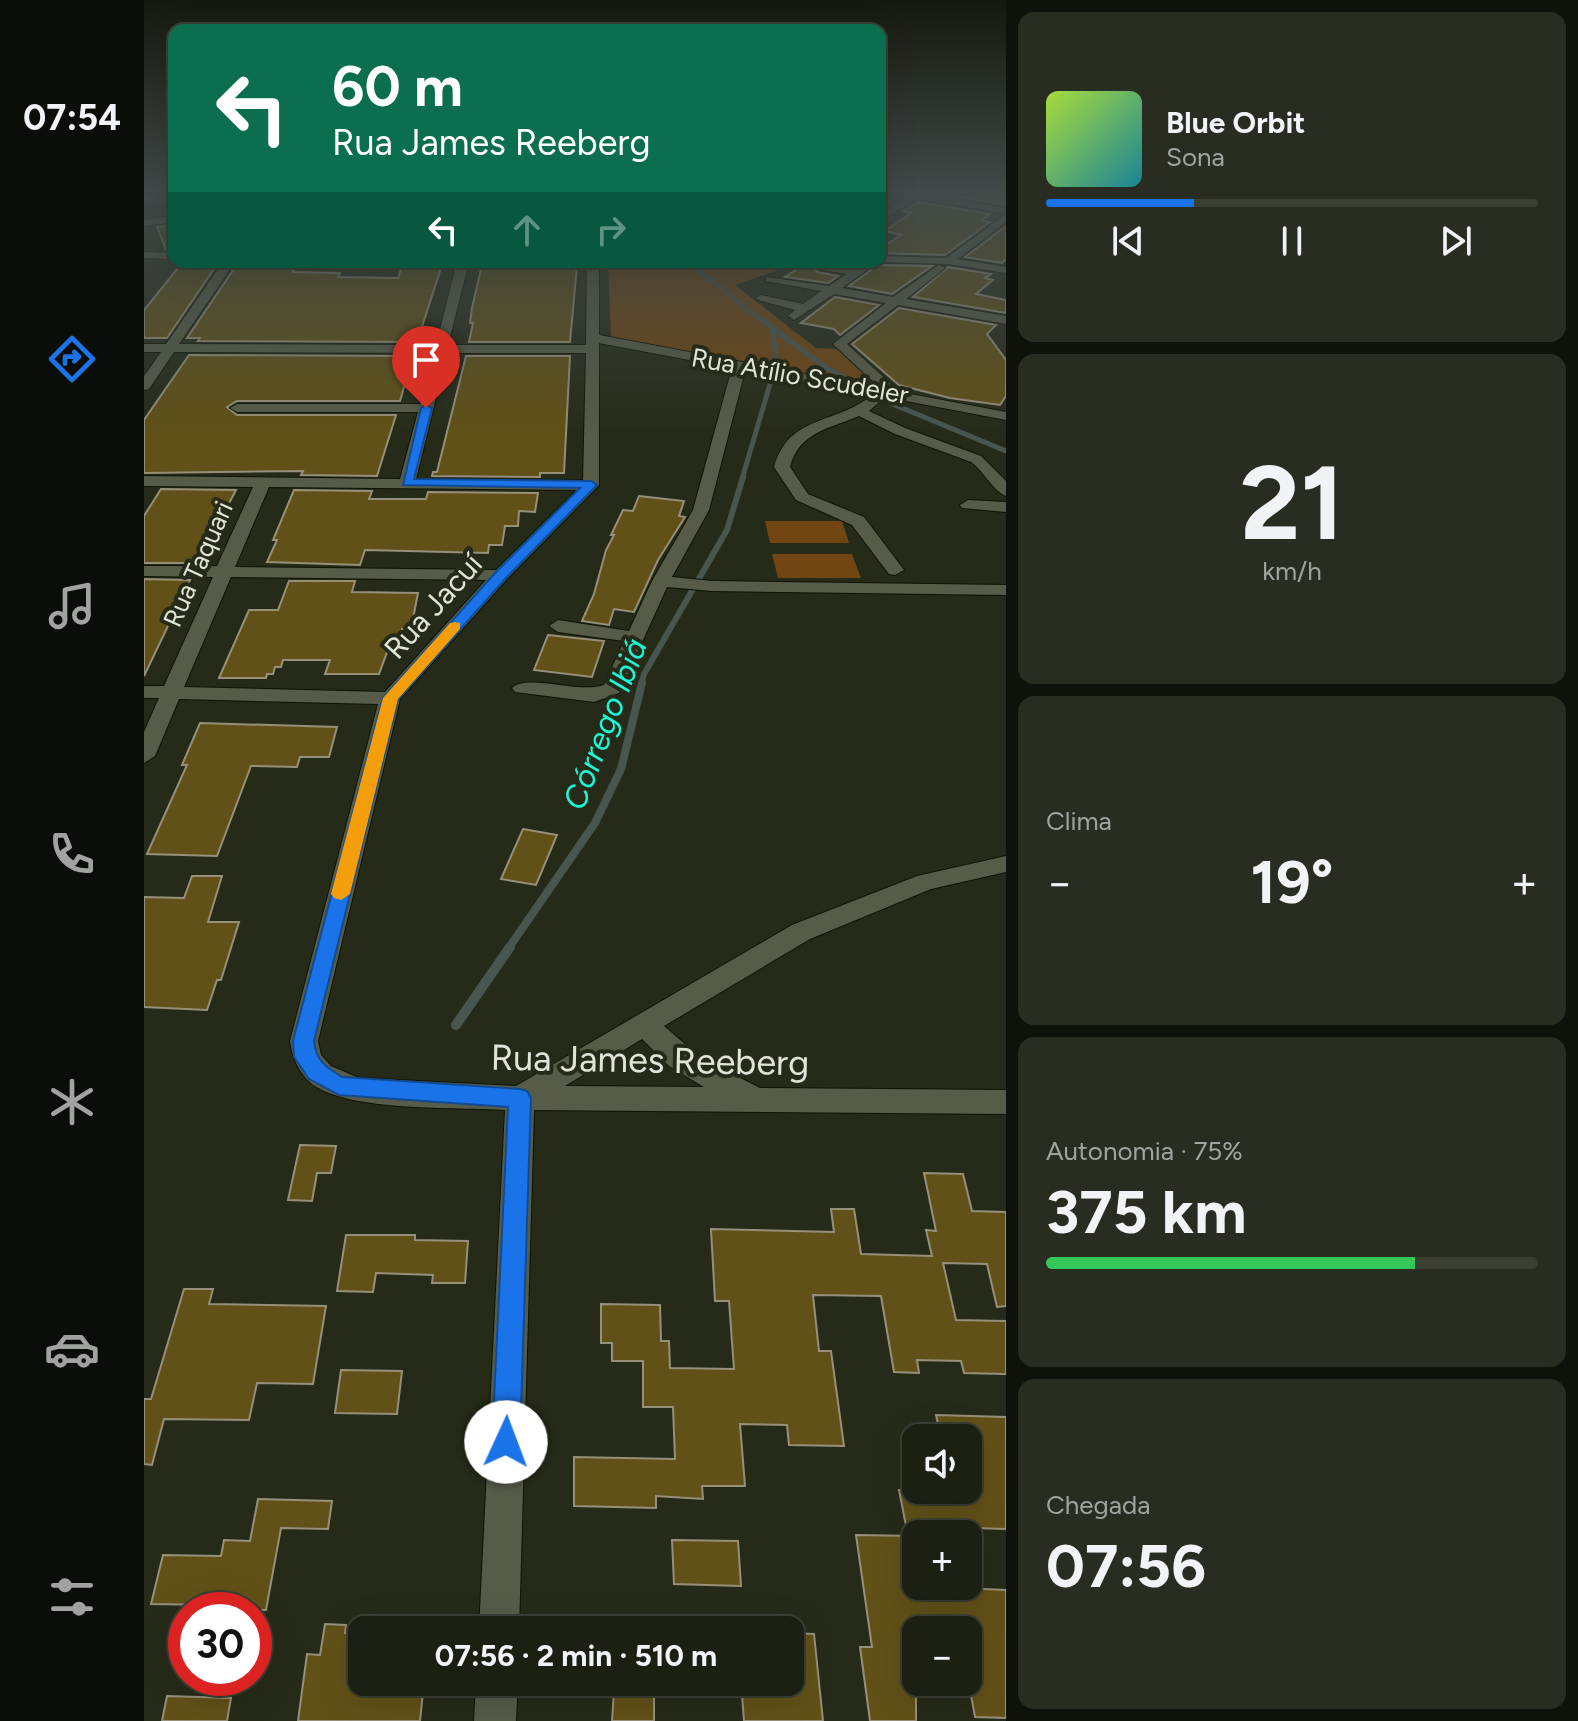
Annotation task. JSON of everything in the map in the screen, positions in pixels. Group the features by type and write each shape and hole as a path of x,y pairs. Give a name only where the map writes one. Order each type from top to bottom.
{"street":[{"path":"144,386 221,273"},
{"path":"407,483 460,273"},
{"path":"144,481 591,485 593,273"},
{"path":"761,299 799,312 855,273"},
{"path":"895,570 858,521 802,497 782,467 784,456 803,432 821,422 859,411 889,392 839,344 931,273"},
{"path":"770,279 1006,321"},
{"name":"Rua Atílio Scudeler","path":"144,348 442,348 593,344 740,365 1006,416"},
{"path":"522,688 594,696 612,689 661,581 701,510 740,365"},
{"path":"237,408 426,408"},
{"path":"859,411 900,431 976,459 986,466 1006,491"},
{"name":"Rua Taquari","path":"144,756 263,482"},
{"name":"Rua Jacuí","path":"305,1057 304,1041 390,698 501,575 591,485"},
{"path":"968,505 1006,507"},
{"path":"144,571 501,575"},
{"path":"661,581 712,586 1006,590"},
{"path":"558,626 634,637"},
{"path":"144,692 390,698"},
{"path":"500,1616 520,1098 801,932 926,882 1006,864"},
{"path":"645,1023 666,1050 689,1066 763,1100"},
{"name":"Rua James Reeberg","path":"305,1057 316,1072 339,1086 520,1098 1006,1102"},
{"path":"495,1721 496,1696"}],"shaded area":[{"path":"608,273 769,273 735,285 816,348 838,349 876,386 611,338"},
{"path":"765,521 842,521 849,543 770,543"},
{"path":"772,554 852,554 861,578 778,578"}],"building":[{"path":"174,273 211,273 167,338 144,338 144,310"},
{"path":"231,273 340,273 338,277 398,278 400,273 439,273 417,342 198,341 200,338 187,338"},
{"path":"480,273 576,273 570,342 469,342 472,308"},
{"path":"791,273 838,276 828,283 785,277"},
{"path":"867,273 922,273 892,294 849,286"},
{"path":"941,273 991,274 985,278 993,280 976,294 1006,300 1006,313 913,297"},
{"path":"835,297 879,305 840,335 834,329 801,323"},
{"path":"899,308 996,325 987,334 1006,360 1006,396 1000,405 950,398 899,385 852,344"},
{"path":"189,355 413,356 400,401 237,401 227,407 237,415 396,415 377,476 301,475 303,471 144,473 144,420"},
{"path":"466,356 570,356 564,473 540,473 540,477 432,476 433,472 437,472"},
{"path":"161,489 236,490 198,563 144,563 144,516"},
{"path":"294,490 372,491 369,499 426,499 428,492 538,493 535,512 519,511 518,526 505,526 502,545 489,545 488,553 365,550 360,565 267,562"},
{"path":"639,496 684,501 679,516 685,517 658,560 634,612 614,609 609,625 582,621 614,535 611,535 623,510 633,511"},
{"path":"144,579 190,580 144,676"},
{"path":"289,581 355,581 352,592 418,593 411,629 402,629 398,647 389,647 379,674 325,674 330,660 283,660 281,667 275,667 273,674 267,674 266,678 219,678 249,610 278,610"},
{"path":"548,635 604,641 592,677 534,670"},
{"path":"200,723 337,727 329,757 300,757 297,767 251,766 217,856 147,854 187,765 182,765"},
{"path":"523,829 557,835 536,885 501,879"},
{"path":"192,876 222,876 208,922 239,922 221,980 217,980 207,1010 144,1007 144,897 184,898"},
{"path":"300,1145 336,1146 331,1173 317,1173 312,1201 288,1200"},
{"path":"924,1173 963,1174 972,1211 1006,1212 1006,1306 997,1307 987,1264 943,1263 956,1320 1006,1321 1006,1374 964,1373 961,1361 917,1360 919,1373 894,1372 881,1296 813,1295 819,1351 831,1351 844,1446 789,1445 787,1425 740,1424 745,1486 702,1486 703,1499 656,1496 656,1508 574,1506 574,1457 675,1459 673,1407 643,1407 643,1361 612,1361 612,1343 601,1343 601,1304 660,1305 661,1341 669,1341 670,1368 734,1369 729,1301 715,1301 711,1229 834,1232 831,1209 854,1209 861,1254 932,1256 926,1230 936,1231"},
{"path":"346,1235 415,1235 415,1240 468,1241 465,1283 432,1283 433,1275 376,1273 373,1292 337,1291"},
{"path":"184,1289 213,1289 209,1304 326,1306 313,1384 257,1383 249,1420 164,1419 152,1465 144,1464 144,1399 151,1399"},
{"path":"341,1370 402,1371 397,1414 335,1413"},
{"path":"936,1415 1006,1417 1006,1529 982,1528 982,1520 905,1520 899,1490 902,1490 902,1504 982,1504 982,1424 938,1424"},
{"path":"258,1499 332,1501 328,1529 281,1528 269,1592 168,1592 168,1604 151,1604 163,1555 221,1556 224,1540 250,1541"},
{"path":"856,1535 902,1536 902,1600 982,1600 982,1589 1006,1590 1006,1718 975,1717 971,1696 982,1696 982,1616 902,1616 902,1696 916,1696 916,1721 870,1721 860,1647 872,1647"},
{"path":"672,1540 738,1541 741,1586 674,1584"},
{"path":"325,1624 346,1625 348,1696 423,1696 420,1721 298,1721 307,1654 320,1655"},
{"path":"804,1634 814,1634 823,1721 744,1721 742,1696 804,1696"},
{"path":"167,1696 231,1698 227,1721 162,1721"},
{"path":"614,1696 654,1696 654,1721 612,1721"}],"waterway":[{"path":"702,273 760,319"},
{"path":"758,317 772,327"},
{"path":"772,327 825,367 855,383"},
{"name":"Córrego Ibiá","path":"772,327 777,364"},
{"name":"Córrego Ibiá","path":"742,479 773,374"},
{"path":"890,403 1006,451"},
{"name":"Córrego Ibiá","path":"641,685 644,674 727,530 743,477"},
{"name":"Córrego Ibiá","path":"508,949 595,823 621,769 642,683"},
{"name":"Córrego Ibiá","path":"456,1025 510,947"}],"slow traffic":[{"path":"341,894 390,698 455,626"}],"route":[{"path":"426,408 407,483 591,485 501,575 390,698 304,1041 305,1057 316,1072 339,1086 359,1090 520,1098 506,1442"}]}
